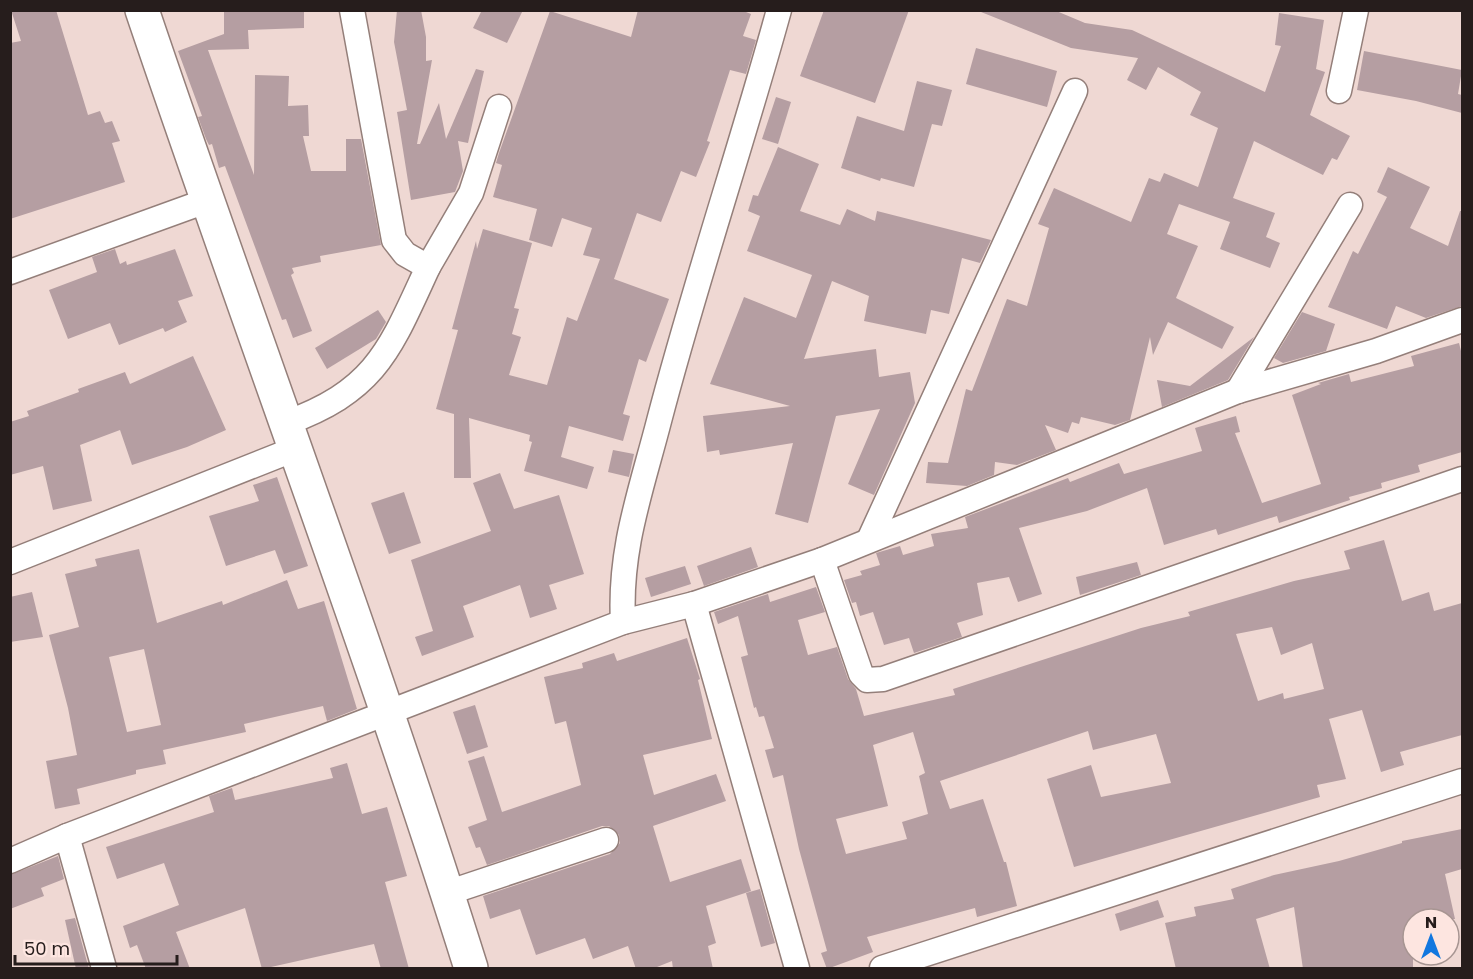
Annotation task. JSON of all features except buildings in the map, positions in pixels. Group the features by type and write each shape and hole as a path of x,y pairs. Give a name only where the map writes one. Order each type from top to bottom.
{"street":[{"path":"142,10 206,201 241,291 388,713 471,969"},
{"path":"352,10 394,240 405,254 428,267"},
{"path":"623,622 623,562 630,529 679,346 779,10"},
{"path":"1339,91 1356,10"},
{"path":"869,540 1075,91"},
{"path":"10,562 291,436 318,410 370,374 392,343 428,267 471,193 499,107"},
{"path":"10,272 206,201"},
{"path":"1238,391 1350,205"},
{"path":"10,861 67,836 623,622 694,604 822,560 1238,391 1376,351 1462,320"},
{"path":"822,560 861,674 867,680 883,679 1462,479"},
{"path":"694,604 797,969"},
{"path":"882,969 1462,781"},
{"path":"67,836 104,969"},
{"path":"447,893 606,840"}]}
